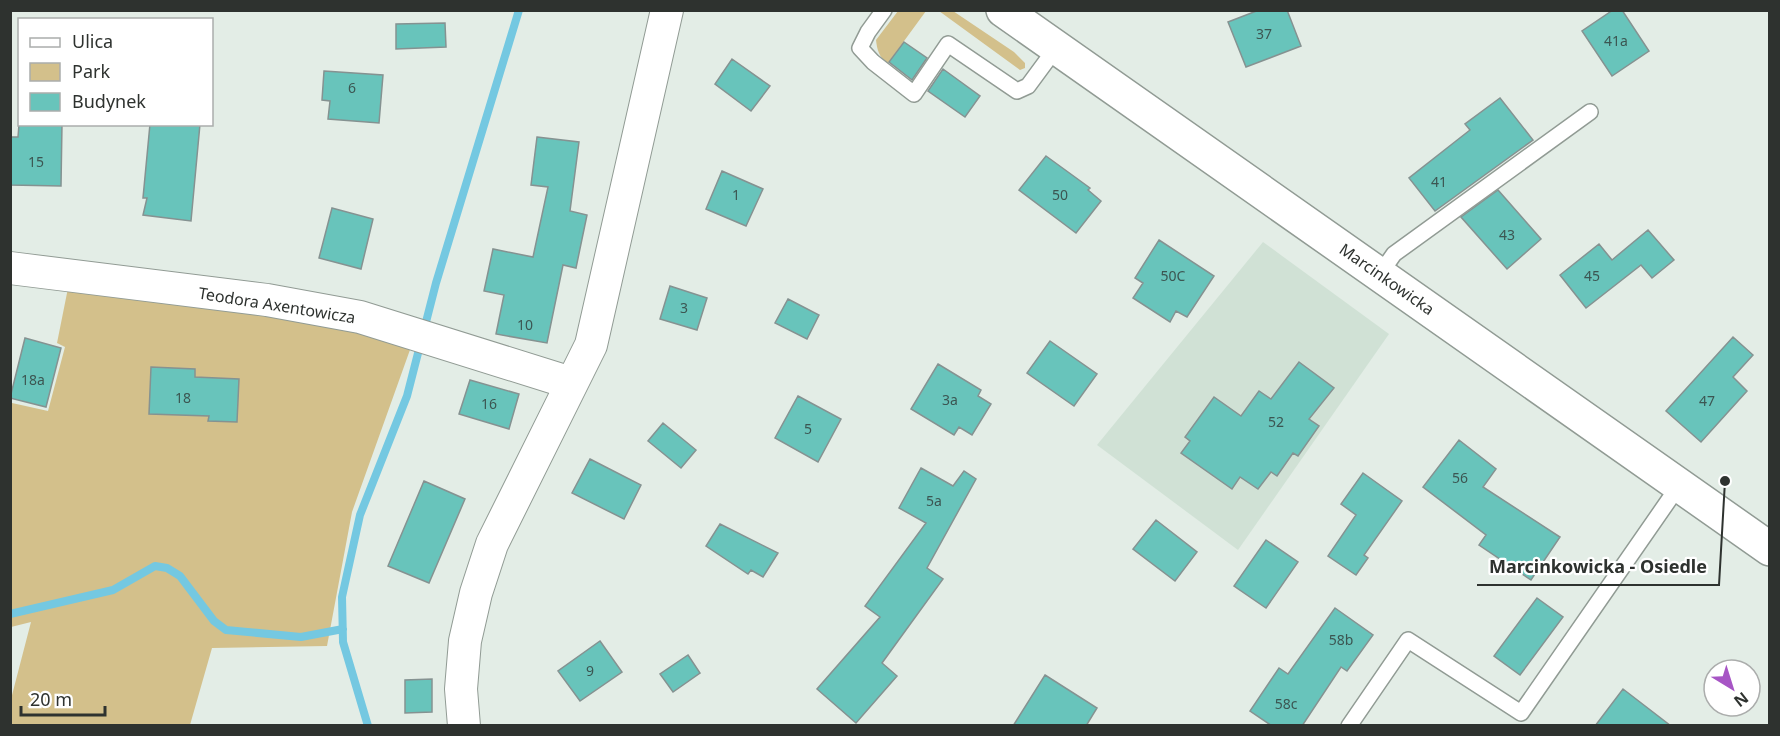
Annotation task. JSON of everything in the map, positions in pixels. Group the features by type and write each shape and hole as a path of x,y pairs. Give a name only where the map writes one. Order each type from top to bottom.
{"street":[{"path":"464,726 461,689 465,641 482,574 492,544 591,345 667,10"},
{"name":"Marcinkowicka","path":"1003,10 1770,549"},
{"name":"Teodora Axentowicza","path":"10,268 267,300 360,317 571,383"}],"lane":[{"path":"884,10 860,48 873,62 914,93 948,44 1017,91 1028,86 1056,48"},
{"path":"1380,274 1394,254 1590,112"},
{"path":"1349,726 1408,640 1521,713 1680,484"}],"shaded area":[{"path":"1263,242 1389,334 1238,550 1097,445"}],"green space":[{"path":"898,11 926,11 888,63 881,56 876,40"},
{"path":"939,11 953,11 1014,52 1025,63 1025,68 1020,70"},
{"path":"68,288 296,311 411,347 352,512 327,646 212,648 190,725 11,725 11,699 31,622 11,627 11,410 12,403 48,411 65,347 57,343"}],"building":[{"path":"1259,10 1287,10 1301,46 1246,67 1228,22"},
{"path":"1613,10 1622,10 1649,51 1612,76 1582,31"},
{"path":"445,23 446,47 396,49 396,24"},
{"path":"904,42 927,58 912,80 889,62"},
{"path":"732,59 770,86 751,111 715,84"},
{"path":"943,69 980,96 965,117 928,91"},
{"path":"324,71 383,75 379,123 328,119 330,101 322,100"},
{"path":"1500,98 1533,140 1435,211 1409,178 1470,130 1465,124"},
{"path":"19,126 62,126 61,186 10,185 10,137 18,137"},
{"path":"150,126 200,126 191,221 143,215 147,198 143,198"},
{"path":"537,137 579,142 570,211 587,215 576,268 563,265 547,343 496,334 504,295 484,291 493,249 533,257 548,187 531,185"},
{"path":"1046,156 1090,188 1088,190 1101,201 1076,233 1019,190"},
{"path":"722,171 763,189 746,226 706,209"},
{"path":"1498,190 1541,239 1507,269 1461,217"},
{"path":"332,208 373,219 361,269 319,258"},
{"path":"1648,230 1674,260 1652,278 1641,265 1586,308 1560,275 1599,244 1612,260"},
{"path":"1159,240 1214,276 1187,317 1176,311 1170,322 1133,298 1143,283 1135,278"},
{"path":"670,286 707,298 697,330 660,319"},
{"path":"788,299 819,315 807,339 775,323"},
{"path":"1733,337 1753,355 1733,377 1747,391 1701,442 1666,411"},
{"path":"25,338 61,348 46,407 10,398"},
{"path":"1050,341 1097,374 1074,406 1027,373"},
{"path":"1299,362 1334,388 1309,419 1319,426 1298,456 1293,453 1277,476 1271,472 1258,489 1240,477 1232,489 1181,453 1190,441 1185,437 1214,397 1241,416 1259,391 1271,399"},
{"path":"938,364 981,390 978,396 991,404 972,435 959,427 954,435 911,409"},
{"path":"151,367 195,369 195,377 239,379 237,422 208,421 209,416 149,414"},
{"path":"470,380 519,394 509,429 459,414"},
{"path":"798,396 841,419 818,462 775,438"},
{"path":"663,423 696,450 681,468 648,441"},
{"path":"1459,440 1496,469 1483,487 1560,537 1531,580 1479,545 1486,535 1423,487"},
{"path":"590,459 641,485 624,519 572,493"},
{"path":"921,468 953,486 964,471 976,479 927,568 943,579 882,663 897,676 856,723 817,689 880,617 865,606 926,523 899,508"},
{"path":"1363,473 1402,501 1364,555 1368,558 1356,575 1328,556 1356,515 1341,504"},
{"path":"424,481 465,499 429,583 388,566"},
{"path":"1156,520 1197,552 1175,581 1133,549"},
{"path":"720,524 778,553 763,577 751,570 748,574 706,546"},
{"path":"1266,540 1298,562 1266,608 1234,586"},
{"path":"1537,598 1563,617 1520,675 1494,656"},
{"path":"1335,608 1373,635 1347,671 1341,667 1302,726 1272,726 1250,711 1279,668 1288,674"},
{"path":"600,641 622,672 580,701 558,671"},
{"path":"688,655 700,673 673,692 660,674"},
{"path":"1045,675 1097,708 1086,726 1013,726"},
{"path":"432,679 432,712 405,713 405,680"},
{"path":"1623,689 1671,726 1595,726"}],"waterway":[{"path":"368,726 343,642 342,597 360,515 407,396 436,283 519,10"},
{"path":"10,614 113,590 155,566 167,568 180,576 214,621 226,630 301,637 343,629"}],"place":[{"name":"Marcinkowicka - Osiedle","path":"1725,481"}]}
